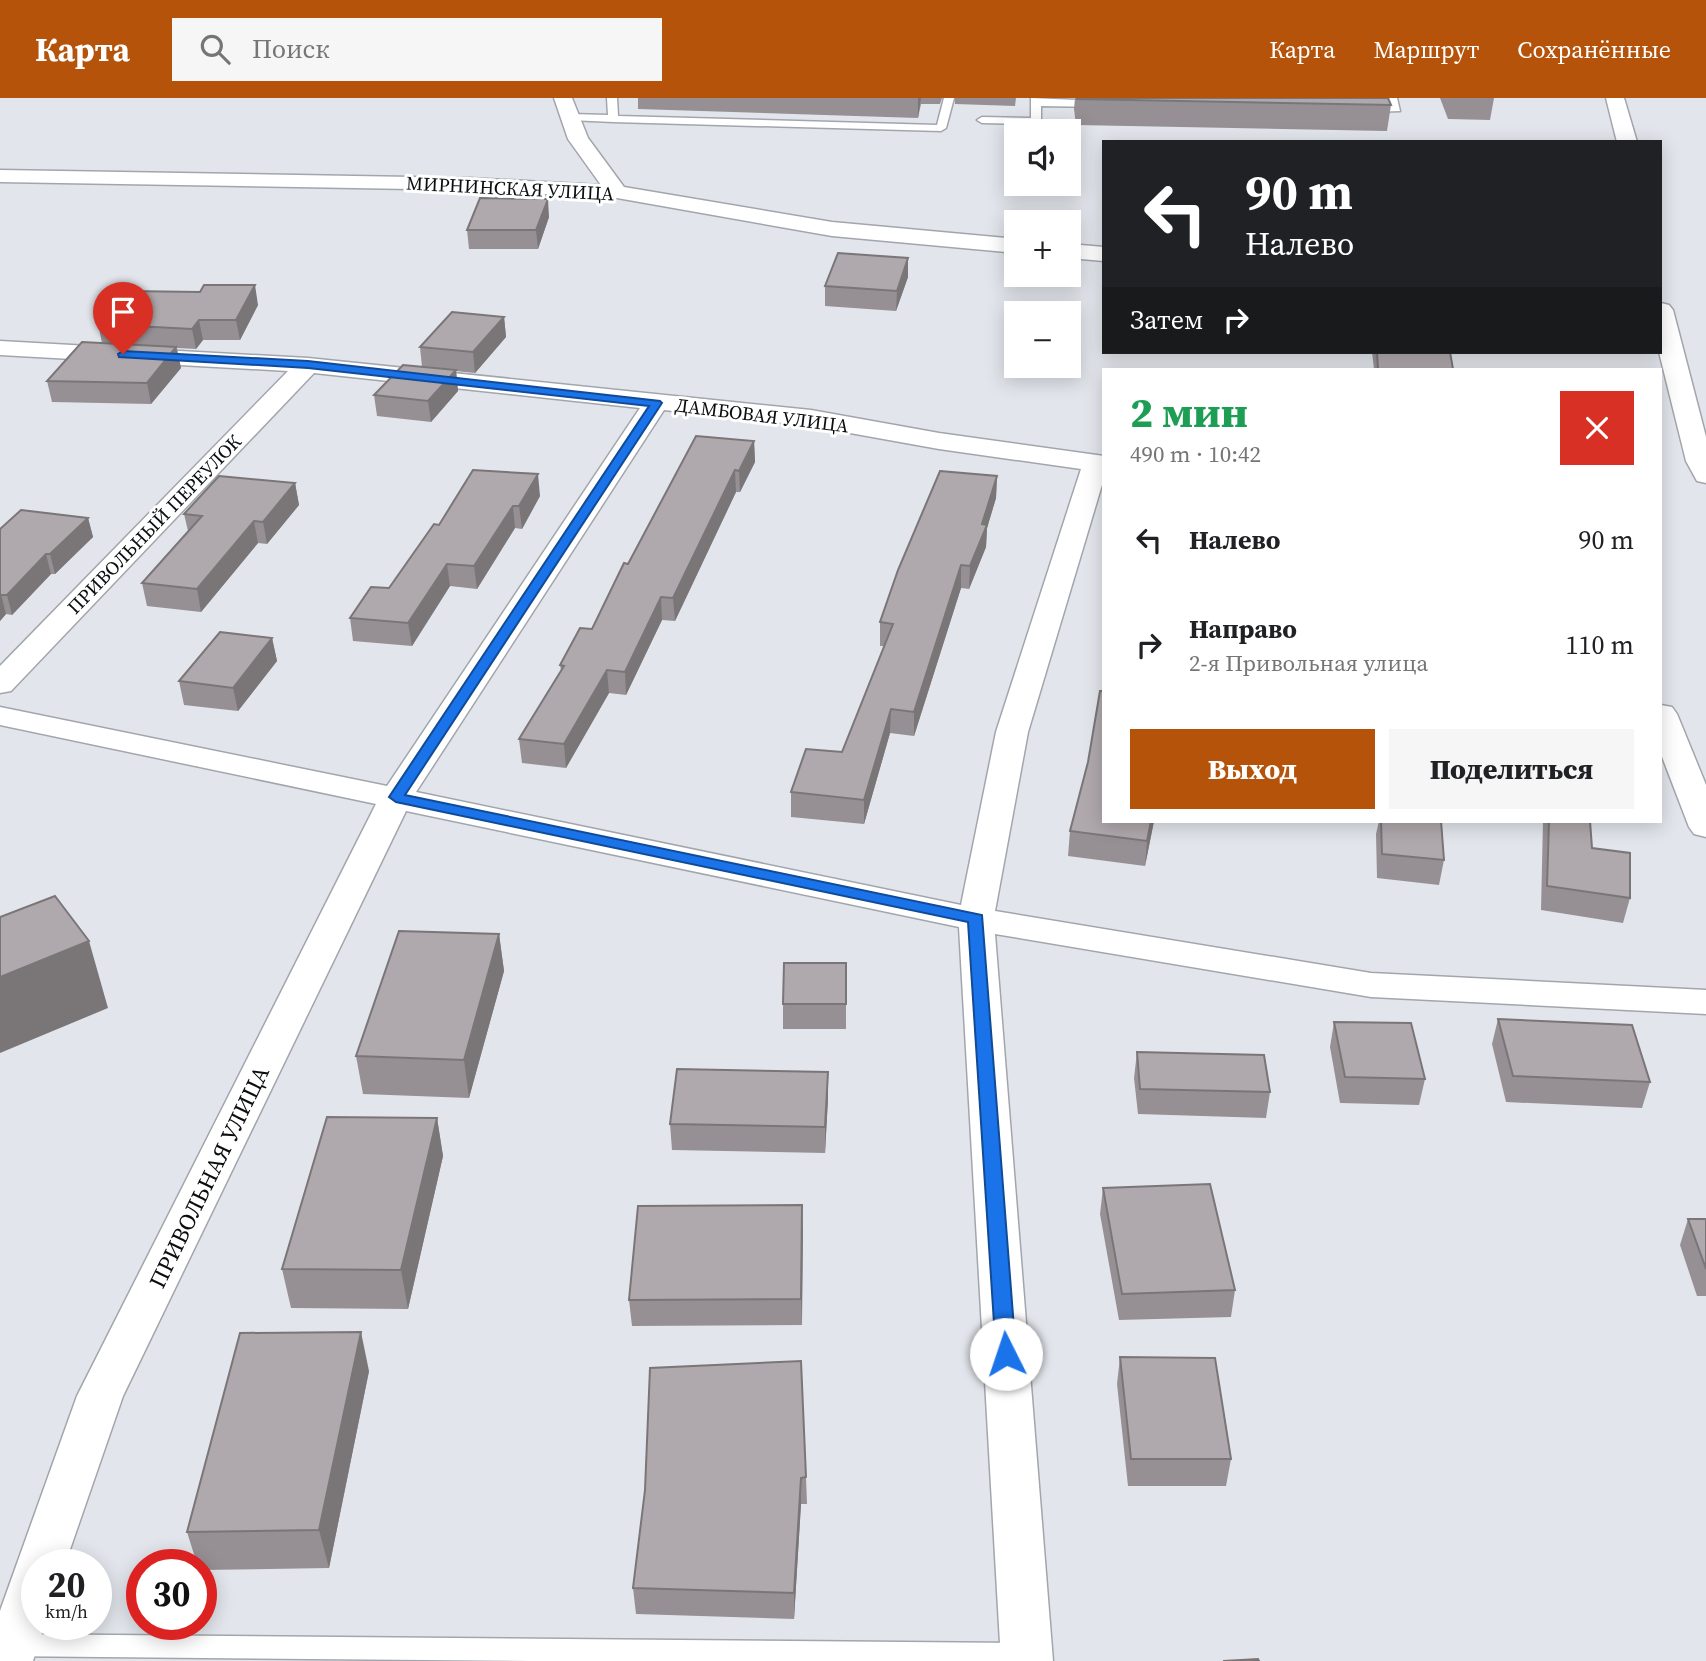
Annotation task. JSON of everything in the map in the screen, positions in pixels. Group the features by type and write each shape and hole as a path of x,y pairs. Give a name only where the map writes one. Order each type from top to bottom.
{"street":[{"path":"563,98 578,139 617,192"},
{"path":"1615,98 1626,140"},
{"name":"МИРНИНСКАЯ УЛИЦА","path":"0,176 456,184 617,192 832,229 1004,245"},
{"path":"1081,252 1102,254"},
{"path":"1662,314 1699,461 1706,475"},
{"name":"ДАМБОВАЯ УЛИЦА","path":"0,348 308,365 811,418 1100,464"},
{"name":"ПРИВОЛЬНЫЙ ПЕРЕУЛОК","path":"0,684 308,365"},
{"name":"ПРИВОЛЬНАЯ УЛИЦА","path":"46,1549 100,1396 396,797 656,403"},
{"path":"1027,1657 976,919 1012,732 1100,464"},
{"path":"0,716 976,919 1371,985 1706,1002"},
{"path":"1662,716 1706,827"},
{"path":"7,1650 21,1616"}],"lane":[{"path":"612,98 613,119"},
{"path":"570,117 941,128 949,98"},
{"path":"1355,108 1397,109 1392,98"},
{"path":"982,120 1036,121 1036,100 1106,104"},
{"path":"7,1650 1027,1657"}],"building":[{"path":"1388,98 1391,105 1077,99"},
{"path":"480,198 548,199 536,230 467,230"},
{"path":"838,253 908,258 897,291 825,286"},
{"path":"204,285 255,285 236,320 199,320 192,329 98,324 127,291 200,292"},
{"path":"452,312 504,317 473,352 420,347"},
{"path":"82,342 176,347 147,383 47,381"},
{"path":"1377,354 1450,354 1453,368 1378,368"},
{"path":"403,365 456,370 428,401 374,395"},
{"path":"696,436 754,441 739,471 735,470 673,598 661,597 625,672 607,670 564,744 519,739 564,666 560,665 580,628 592,629 624,563 628,564"},
{"path":"473,470 538,474 519,506 513,506 474,566 447,564 408,623 350,618 371,587 389,588 434,524 439,525"},
{"path":"940,471 997,476 982,524 987,525 970,566 961,565 914,712 891,709 864,800 791,792 806,749 842,752 893,624 880,622 898,570"},
{"path":"219,476 295,483 263,522 254,521 197,589 142,583 202,516 184,514"},
{"path":"21,510 88,518 50,554 46,554 7,595 0,595 0,529"},
{"path":"220,632 272,638 233,688 179,681"},
{"path":"1102,691 1102,823 1151,823 1147,841 1070,831 1088,762"},
{"path":"1381,823 1441,823 1444,860 1382,854"},
{"path":"1549,823 1590,823 1592,848 1630,853 1630,898 1547,886"},
{"path":"55,896 89,941 0,977 0,917"},
{"path":"399,931 499,934 464,1060 356,1056"},
{"path":"784,963 846,963 846,1004 783,1004"},
{"path":"1498,1019 1632,1025 1650,1082 1513,1076"},
{"path":"1334,1022 1411,1023 1425,1079 1345,1077"},
{"path":"1137,1052 1264,1055 1270,1092 1140,1089"},
{"path":"677,1069 828,1072 825,1127 670,1124"},
{"path":"327,1117 437,1118 401,1270 282,1269"},
{"path":"1210,1184 1235,1290 1122,1294 1103,1188"},
{"path":"802,1205 801,1299 629,1300 638,1206"},
{"path":"1688,1219 1706,1219 1706,1269"},
{"path":"361,1332 319,1530 187,1532 240,1333"},
{"path":"1120,1357 1215,1358 1231,1459 1131,1459"},
{"path":"801,1361 806,1477 801,1478 794,1593 633,1588 645,1490 650,1368"},
{"path":"1258,1659 1259,1661 1223,1661"}],"route":[{"path":"123,354 308,365 656,403 396,797 976,919 1006,1354"}]}
